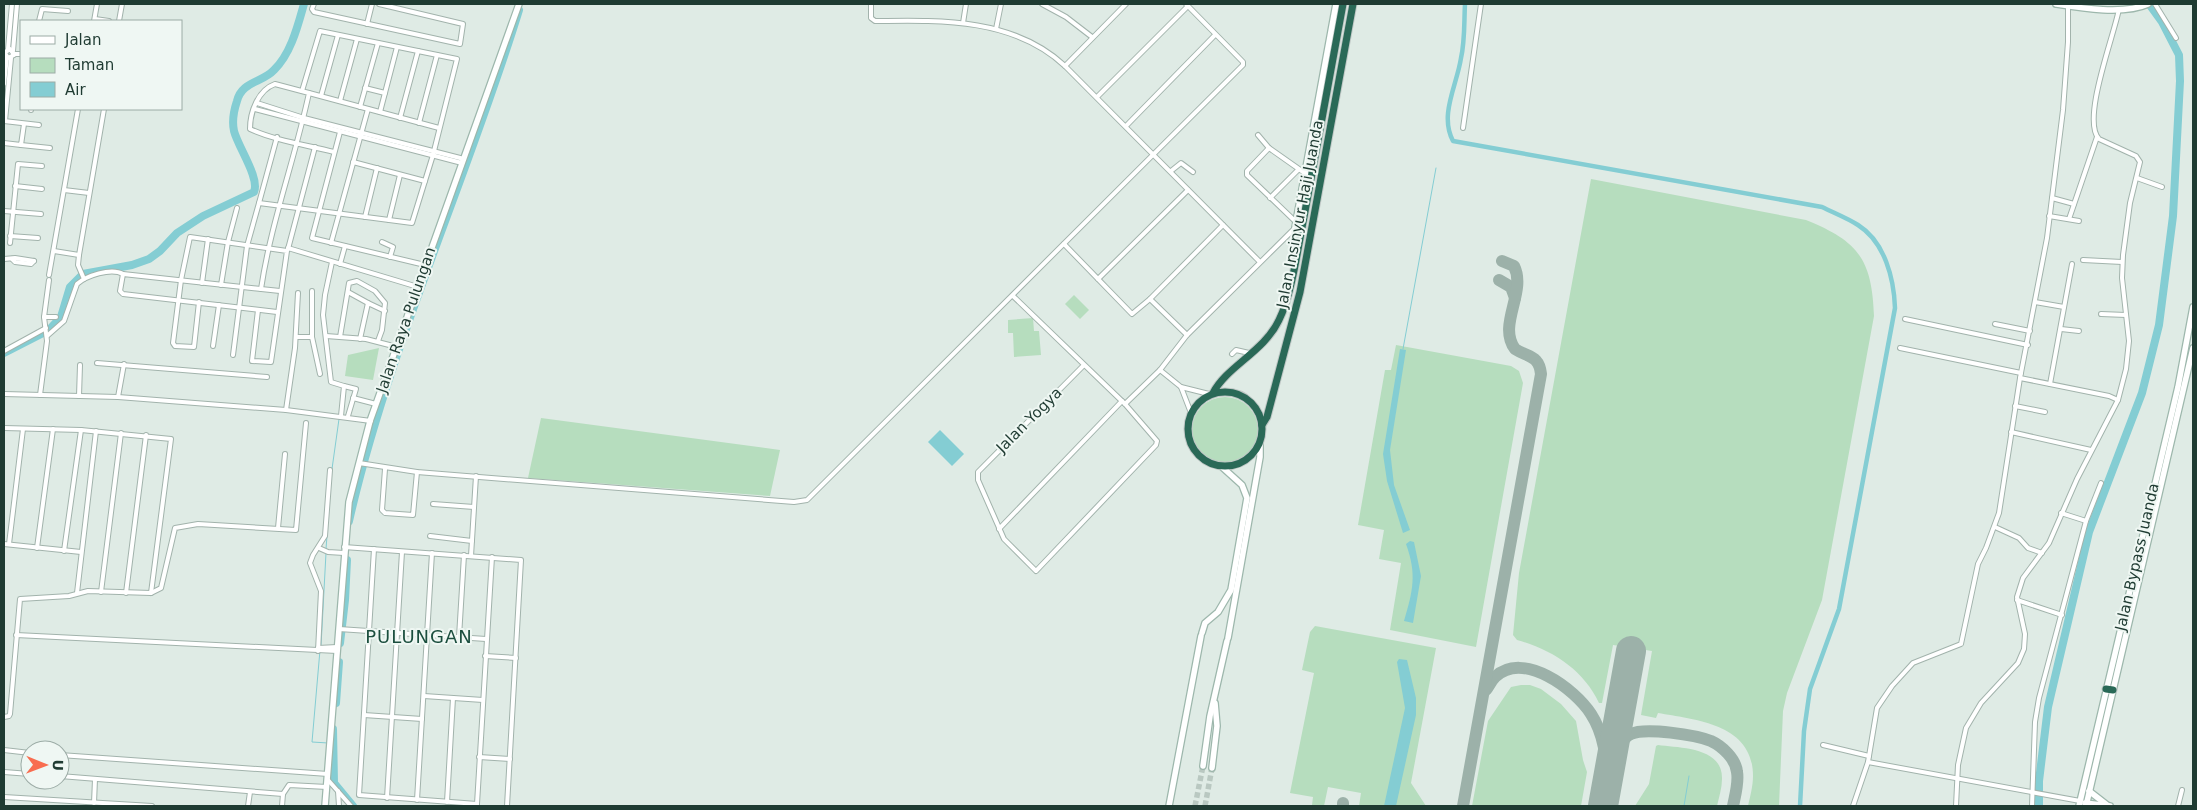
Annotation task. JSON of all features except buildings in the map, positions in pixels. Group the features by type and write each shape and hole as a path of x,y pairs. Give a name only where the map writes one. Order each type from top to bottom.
{"highway":[{"name":"Jalan Insinyur Haji Juanda","path":"1211,394 1220,382 1254,353 1280,320 1300,238 1343,4"},
{"name":"Jalan Insinyur Haji Juanda","path":"1262,425 1267,416 1293,322 1353,4"},
{"path":"1304,213 1314,215"},
{"path":"1230,391 1245,397 1257,409 1262,425 1260,440 1252,455 1245,460 1229,466 1221,466 1206,461 1191,444 1187,430 1191,413 1201,399 1211,394 1230,391"}],"street":[{"path":"12,4 4,121 39,125"},
{"path":"4,84 17,4"},
{"path":"94,20 97,4"},
{"path":"119,20 122,4"},
{"path":"314,4 312,9 314,12 460,44 463,24 379,4"},
{"path":"367,24 372,4"},
{"name":"Jalan Raya Pulungan","path":"325,806 349,502 376,404 519,4"},
{"path":"871,4 871,18 875,21 963,22 996,29 1038,44 1065,66 1155,152 1188,190 1259,261"},
{"path":"963,22 966,4"},
{"path":"996,29 1001,4"},
{"path":"1042,4 1066,17 1092,37"},
{"path":"1065,66 1126,4"},
{"name":"Jalan Insinyur Haji Juanda","path":"1300,238 1295,225 1306,174 1336,4"},
{"path":"1463,128 1481,4"},
{"path":"2056,4 2119,10 2146,5"},
{"path":"2155,4 2176,38"},
{"path":"361,464 385,469 417,472 804,502 1243,65 1243,62 1187,5 1097,97"},
{"path":"1853,806 1868,762 1875,713 1892,686 1917,660 1961,644 1974,577 1995,527 2015,406 2047,238 2063,110 2068,42 2068,6"},
{"path":"39,20 42,9 68,11"},
{"path":"2069,219 2096,137 2093,121 2096,90 2119,10"},
{"path":"259,203 412,222 433,153 457,60 319,31 302,91"},
{"path":"321,96 338,35"},
{"path":"1126,126 1215,35"},
{"path":"340,101 357,38"},
{"path":"360,107 378,43"},
{"path":"380,112 397,47"},
{"path":"400,118 418,51"},
{"path":"420,123 437,55"},
{"path":"334,152 250,129 260,93 274,84 439,128"},
{"path":"365,88 385,93"},
{"path":"261,290 267,248 309,93"},
{"path":"257,103 340,132 361,134"},
{"path":"255,108 463,161"},
{"path":"331,243 368,109"},
{"path":"40,395 46,332 44,318 49,278 78,110"},
{"path":"83,279 78,263 104,110"},
{"path":"22,144 24,124"},
{"path":"340,132 312,238 425,265"},
{"path":"1258,135 1270,148 1306,174"},
{"path":"232,355 247,246 277,137"},
{"path":"1956,806 1960,755 1966,728 1981,703 2018,663 2024,649 2025,634 2017,600 2023,578 2049,543 2091,450 2118,400 2128,354 2122,262 2130,203 2140,162 2136,156 2096,137"},
{"path":"4,143 50,148"},
{"path":"258,310 254,362 272,362 277,312 287,250 315,147"},
{"path":"1012,296 1124,403 1156,438 1156,445 1038,571 1035,571 1004,539 999,529 1124,403 1160,370 1187,335 1295,225 1247,174 1270,148"},
{"path":"10,243 18,157"},
{"path":"353,162 425,181"},
{"path":"1171,171 1181,163 1193,172"},
{"path":"18,164 42,166"},
{"path":"365,217 377,168"},
{"path":"1270,198 1298,170"},
{"path":"388,220 400,175"},
{"path":"2137,178 2162,187"},
{"path":"15,186 42,189"},
{"path":"64,190 89,193"},
{"path":"1098,279 1188,190"},
{"path":"2052,198 2074,204"},
{"path":"221,285 228,242 237,208"},
{"path":"4,211 41,214"},
{"path":"2049,216 2079,221"},
{"path":"1064,244 1132,314 1150,299 1222,225"},
{"path":"10,236 38,238"},
{"path":"199,302 195,346 193,348 175,346 173,343 181,280 189,238 287,250 418,287"},
{"path":"202,283 208,239"},
{"path":"382,242 392,247 390,257"},
{"path":"340,264 345,246"},
{"path":"54,251 79,255"},
{"path":"4,259 12,259 32,259 34,263 15,262 12,259"},
{"path":"2083,260 2122,262"},
{"path":"332,262 324,305 326,336 331,382 355,388 348,416"},
{"path":"2050,384 2072,264"},
{"path":"4,351 46,332 64,321 77,284 83,279 107,272 280,291"},
{"path":"124,274 121,278 122,294 277,312"},
{"path":"340,337 350,282 364,284 383,299 385,311 378,341"},
{"path":"312,291 312,337 320,374"},
{"path":"348,292 385,311"},
{"path":"286,410 296,337 298,293"},
{"path":"1150,299 1187,335"},
{"path":"2035,302 2064,307"},
{"path":"360,339 368,303"},
{"path":"214,346 219,305"},
{"name":"Jalan Bypass Juanda","path":"2087,805 2110,690 2178,387 2193,307"},
{"path":"2101,314 2126,315"},
{"path":"44,318 56,317"},
{"path":"1906,319 2028,345"},
{"path":"1995,324 2030,331"},
{"path":"2061,329 2079,332"},
{"path":"326,336 378,341 397,347"},
{"path":"296,337 312,337"},
{"path":"1900,348 2021,375 2118,400"},
{"name":"Jalan Bypass Juanda","path":"2079,804 2110,690 2193,348"},
{"path":"1232,354 1236,350 1254,353"},
{"path":"97,362 267,377"},
{"path":"79,396 80,364"},
{"path":"118,397 124,364"},
{"name":"Jalan Yogya","path":"999,529 977,476 979,470 1084,364"},
{"path":"1160,370 1181,387 1211,394"},
{"path":"341,416 344,386"},
{"path":"1181,387 1191,413"},
{"path":"4,394 118,397 348,416 370,422"},
{"path":"353,398 376,404"},
{"path":"2015,406 2045,412"},
{"path":"4,717 10,714 20,599 101,592 151,594 161,588 175,528 198,524 296,530 306,422"},
{"path":"4,428 81,430 171,439 151,594"},
{"path":"24,429 6,544 81,552"},
{"path":"37,548 53,429"},
{"path":"64,551 81,430"},
{"path":"77,593 96,431"},
{"path":"2011,432 2091,450"},
{"path":"101,592 121,433"},
{"path":"126,593 146,436"},
{"path":"1203,766 1210,716 1215,701 1227,639 1260,457 1260,440"},
{"path":"278,528 285,454"},
{"path":"1169,806 1201,635 1205,623 1218,612 1231,590 1247,498 1242,485 1221,466"},
{"path":"385,469 382,508 385,513 413,514 417,472"},
{"path":"320,649 321,591 310,564 313,555 325,536 330,470"},
{"path":"471,556 476,476"},
{"path":"2032,806 2035,794 2035,722 2039,698 2086,521 2101,483"},
{"path":"433,504 474,507"},
{"path":"2061,513 2086,521"},
{"path":"1995,527 2019,538 2028,548 2042,553"},
{"path":"430,536 472,541"},
{"path":"319,548 328,552 353,548 374,549 518,559 522,562 507,806"},
{"path":"374,549 358,791 362,796 476,805 492,557"},
{"path":"387,798 399,633 402,552"},
{"path":"417,800 432,554"},
{"path":"458,637 464,556"},
{"path":"2017,600 2062,615"},
{"path":"340,629 428,636 486,638"},
{"path":"16,635 337,649"},
{"path":"485,656 516,658"},
{"path":"424,696 483,700"},
{"path":"447,802 453,698"},
{"path":"1212,768 1217,718 1215,701"},
{"path":"364,715 422,719"},
{"path":"1823,745 1869,756"},
{"path":"4,750 20,752"},
{"path":"70,756 326,776 351,806"},
{"path":"479,758 510,759"},
{"path":"1868,762 2044,795 2079,804 2108,806"},
{"path":"4,772 20,773"},
{"path":"70,777 283,794"},
{"path":"94,803 95,779"},
{"path":"282,806 283,794 289,785 325,787"},
{"path":"2178,806 2182,790"},
{"path":"338,791 339,806"},
{"path":"2089,791 2108,806"},
{"path":"248,806 250,792"},
{"path":"4,797 152,806"},
{"path":"411,800 411,806"}],"green space":[{"path":"1591,179 1806,220 1824,228 1850,245 1859,254 1870,280 1874,316 1822,600 1787,693 1783,711 1779,806 1748,806 1753,780 1751,759 1744,745 1733,735 1705,722 1689,718 1658,713 1656,718 1641,715 1652,651 1613,645 1602,703 1599,703 1585,680 1565,662 1542,649 1517,640 1513,635 1519,573"},
{"path":"1074,295 1089,310 1080,319 1065,304"},
{"path":"1033,318 1034,331 1039,331 1041,355 1014,357 1013,333 1008,333 1008,320"},
{"path":"1396,345 1511,366 1519,371 1523,383 1476,647 1390,630 1401,563 1379,559 1384,530 1358,525 1385,370 1391,370"},
{"path":"379,348 373,380 345,376 348,355"},
{"path":"1225,397 1237,400 1248,407 1255,418 1258,430 1255,442 1248,453 1237,460 1225,463 1213,460 1202,453 1195,442 1192,430 1195,418 1202,407 1213,400"},
{"path":"541,418 780,450 770,496 528,478"},
{"path":"1315,626 1436,648 1411,783 1426,806 1359,806 1361,793 1328,787 1324,806 1312,805 1313,797 1290,793 1314,673 1302,670 1310,632"},
{"path":"1530,685 1541,689 1561,704 1576,721 1587,772 1581,806 1472,806 1488,721 1511,687"},
{"path":"1656,746 1699,751 1716,761 1720,768 1722,779 1717,806 1635,806 1649,784"}],"water":[{"path":"1400,349 1406,350 1390,450 1394,485 1410,530 1403,533 1387,481 1383,454"},
{"path":"940,430 964,454 952,466 928,442"},
{"path":"1410,541 1414,542 1421,576 1413,623 1404,621 1410,601 1413,574 1406,544"},
{"path":"1399,659 1407,660 1416,698 1416,715 1396,806 1384,806 1405,708 1397,662"}],"waterway":[{"path":"4,353 49,330 61,317 70,287 83,274 132,265 149,259 160,251 177,233 203,216 254,192 254,179 234,131 234,112 243,90 274,70 285,56 293,39 304,4"},
{"path":"1465,4 1462,52 1448,110 1449,131 1453,141 1822,207 1854,222 1867,232 1875,241 1886,262 1893,285 1895,308 1839,609 1810,689 1804,731 1800,806"},
{"path":"2039,806 2039,781 2048,707 2089,532 2142,393 2159,325 2173,216 2180,81 2179,55 2162,22 2149,4"},
{"path":"349,521 366,456 406,328 476,138 519,10"},
{"path":"1403,349 1436,168"},
{"path":"332,469 339,419 342,419"},
{"path":"358,421 366,423"},
{"path":"326,549 327,536"},
{"path":"321,646 326,553"},
{"path":"340,643 347,560"},
{"path":"320,650 312,742 328,743"},
{"path":"336,703 339,662"},
{"path":"333,729 334,783 353,806"},
{"path":"1684,806 1689,776"}],"taxiway":[{"path":"1463,806 1541,374 1536,360 1515,349 1510,340 1510,319 1517,287 1517,276 1514,266 1502,261"},
{"path":"1499,280 1511,287 1515,298"},
{"path":"1486,690 1495,677 1507,670 1520,668 1533,670 1561,684 1583,704 1591,714 1599,730 1604,746 1608,780"},
{"path":"1611,761 1624,739 1638,732 1671,733 1694,736 1711,741 1728,754 1736,767 1738,780 1733,806"}],"runway":[{"path":"1603,806 1631,651"}],"tunnel":[{"path":"1195,806 1203,766"},
{"path":"1205,806 1212,768"}],"district":[{"name":"PULUNGAN","path":"419,636"}]}
